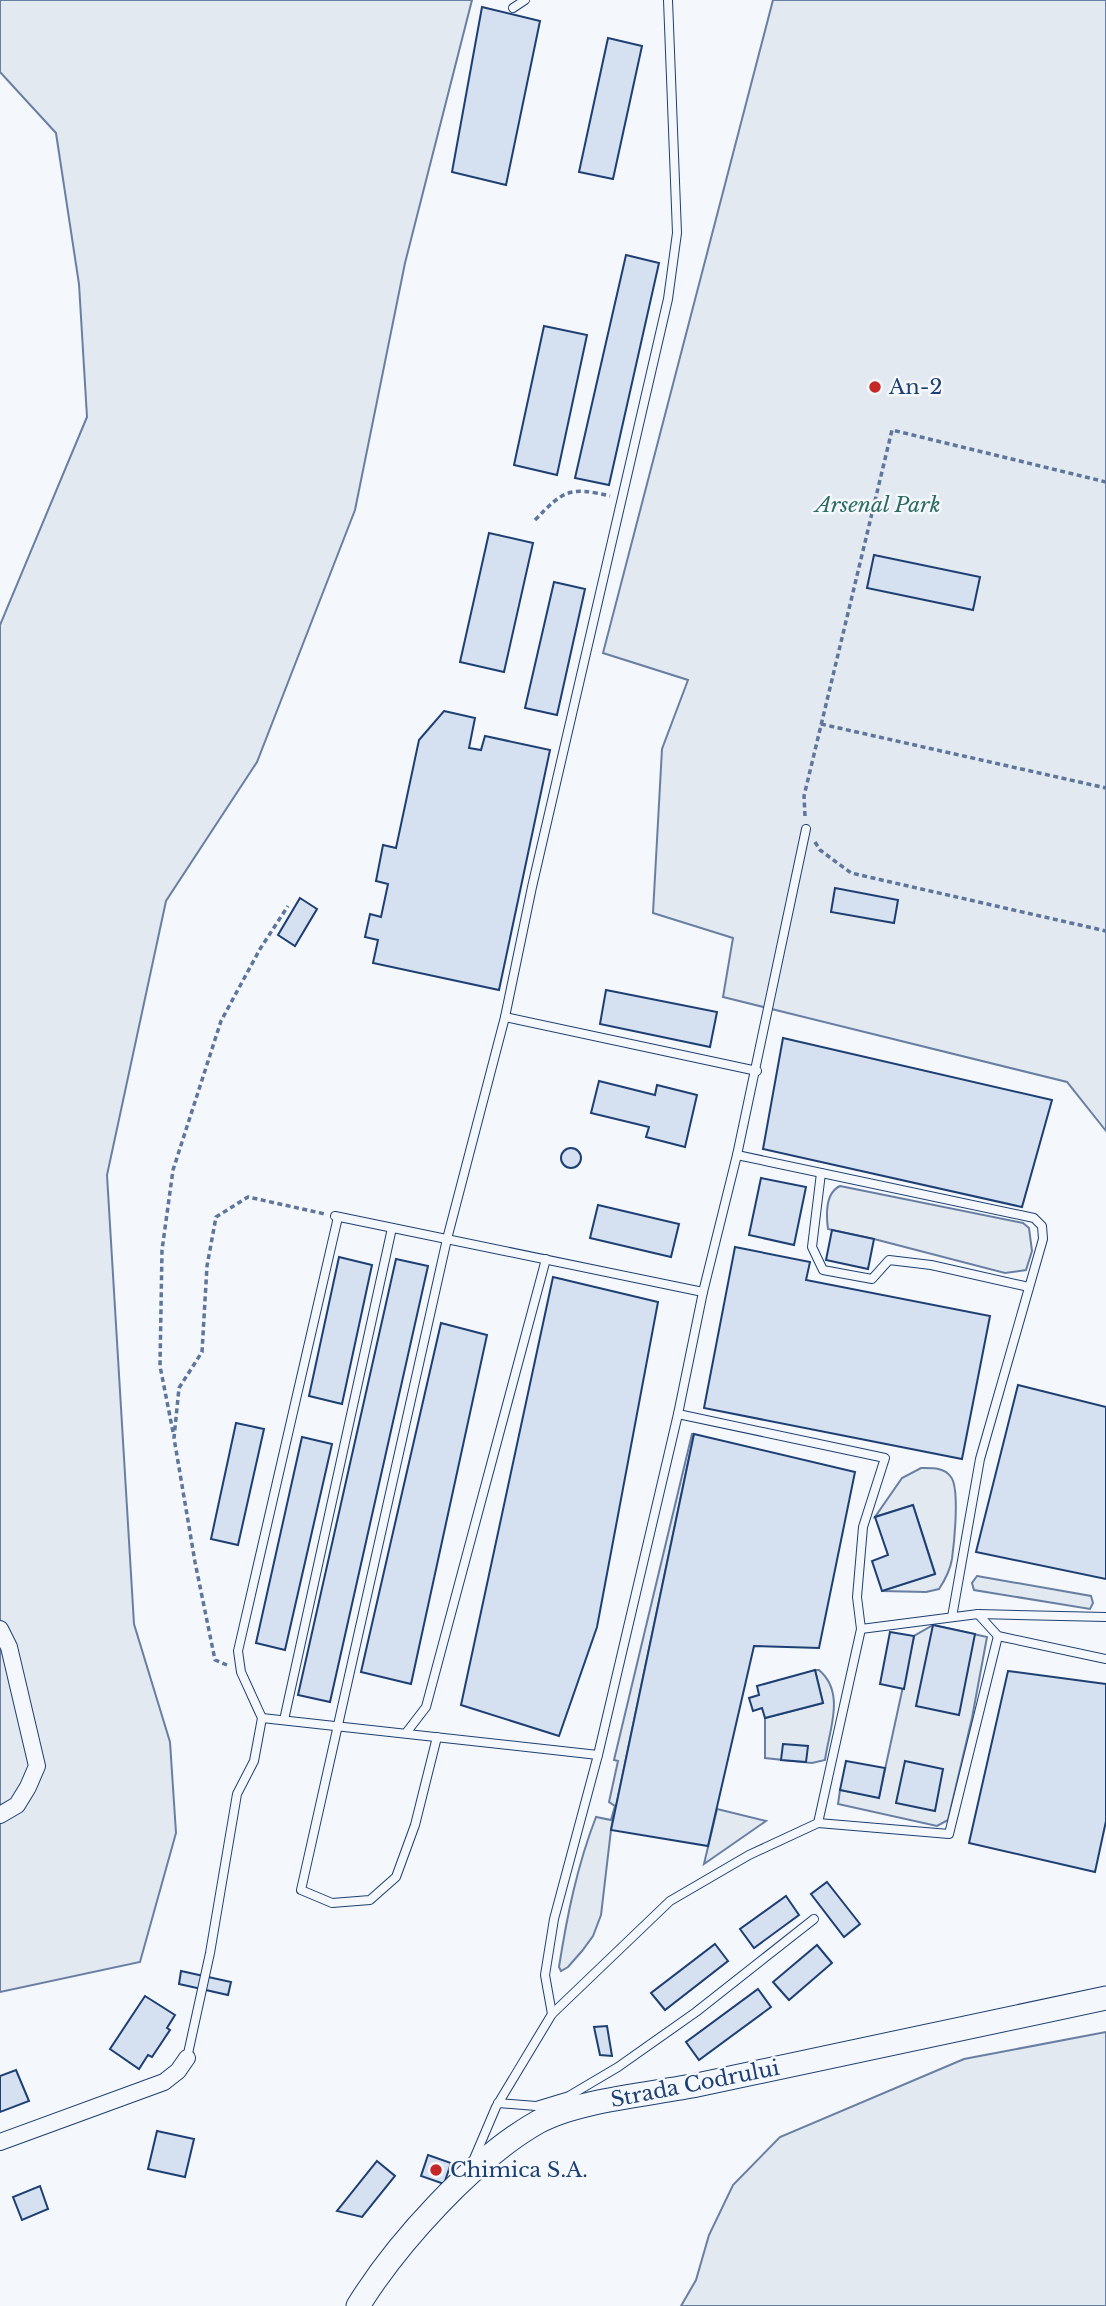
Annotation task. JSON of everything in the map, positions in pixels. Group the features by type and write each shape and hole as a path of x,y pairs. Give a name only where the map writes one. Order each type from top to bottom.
{"street":[{"path":"0,1629 9,1647 37,1766 17,1805 0,1815"},
{"name":"Strada Codrului","path":"358,2306 378,2274 431,2213 485,2161 539,2122 583,2106 694,2086 1106,1998"},
{"path":"0,2142 164,2082 178,2071 187,2058"}],"lane":[{"path":"513,8 525,0"},
{"path":"437,1737 415,1825 396,1877 370,1900 331,1903 301,1890 447,1239 505,1017 532,887 668,299 677,233 668,0"},
{"path":"552,2014 545,1975 554,1919 598,1755 678,1415 703,1292 757,1071 806,830"},
{"path":"505,1017 757,1071"},
{"path":"737,1155 1034,1218 1042,1226 1043,1239 981,1459 952,1617"},
{"path":"821,1172 812,1247 822,1270 872,1279 889,1260 931,1265 1029,1287"},
{"path":"187,2058 210,1953 237,1794 254,1761 262,1718 241,1672 238,1651 335,1216 703,1292"},
{"path":"284,1720 392,1228"},
{"path":"405,1733 426,1707 546,1259"},
{"path":"678,1415 885,1458 863,1527 857,1597 861,1629 818,1823"},
{"path":"978,1614 998,1636 1106,1659"},
{"path":"861,1629 978,1614 1106,1617"},
{"path":"465,2180 498,2103 552,2014 670,1900 749,1855 818,1823 949,1834 998,1636"},
{"path":"262,1718 598,1755"},
{"path":"498,2103 536,2106 569,2096 618,2067 685,2020 814,1919"}],"path":[{"path":"1106,482 892,430 804,796 806,830 820,850 851,873 1106,931"},
{"path":"534,520 556,498 572,491 622,499"},
{"path":"821,724 1106,789"},
{"path":"241,1672 215,1660 195,1562 160,1366 162,1250 173,1170 221,1021 260,949 288,906"},
{"path":"174,1438 179,1388 202,1352 207,1266 216,1217 248,1197 335,1216"}],"green space":[{"path":"0,0 472,0 405,263 355,510 257,762 166,901 107,1175 134,1624 170,1742 176,1833 140,1962 0,1992 0,625 87,417 79,284 56,133 0,72"},
{"name":"Arsenal Park","path":"773,0 1106,0 1106,1131 1067,1082 723,997 733,938 653,913 662,749 688,680 603,653"},
{"path":"840,1186 1023,1223 1029,1228 1032,1251 1026,1270 1005,1273 828,1229 829,1199"},
{"path":"692,1434 611,1830 601,1915 593,1936 568,1967 561,1971 559,1967 569,1910 589,1835 596,1817 611,1820 615,1806 609,1802 618,1761 614,1760"},
{"path":"921,1468 945,1471 954,1483 956,1517 950,1567 939,1589 926,1592 882,1591 935,1573 913,1505 875,1517 902,1478"},
{"path":"977,1576 1091,1596 1093,1603 1090,1609 974,1590 972,1583"},
{"path":"933,1625 987,1637 972,1718 948,1820 937,1826 838,1804 840,1790 879,1797 914,1636"},
{"path":"815,1670 819,1670 827,1679 834,1701 825,1760 812,1763 765,1758 765,1718 823,1703"},
{"path":"717,1809 766,1821 704,1864"},
{"path":"1106,2032 1106,2306 681,2306 696,2280 709,2235 733,2185 780,2137 964,2059"}],"building":[{"path":"482,7 540,21 506,185 452,172"},
{"path":"608,38 642,46 613,179 579,172"},
{"path":"626,255 659,263 609,485 575,478"},
{"path":"544,326 587,335 557,475 514,465"},
{"path":"489,533 533,543 504,672 460,662"},
{"path":"874,555 980,577 973,610 867,588"},
{"path":"554,582 585,589 557,715 525,708"},
{"path":"444,711 475,718 469,748 481,750 485,736 550,750 499,990 373,963 378,940 365,937 370,914 381,917 388,884 376,881 383,845 396,848 419,740"},
{"path":"835,888 898,900 894,923 831,912"},
{"path":"300,898 317,909 295,946 278,935"},
{"path":"606,990 717,1012 710,1047 600,1024"},
{"path":"783,1038 1052,1100 1022,1207 763,1149"},
{"path":"599,1081 655,1095 657,1085 697,1095 685,1147 646,1137 649,1127 591,1113"},
{"path":"571,1148 578,1151 581,1158 578,1165 571,1168 564,1165 561,1158 564,1151"},
{"path":"761,1178 806,1187 794,1245 749,1235"},
{"path":"598,1205 679,1224 671,1257 590,1238"},
{"path":"832,1230 874,1239 868,1269 826,1260"},
{"path":"735,1247 810,1262 806,1280 990,1316 962,1459 704,1408"},
{"path":"339,1257 372,1265 342,1404 309,1396"},
{"path":"396,1259 428,1266 330,1702 298,1695"},
{"path":"553,1277 658,1302 597,1627 559,1736 461,1705"},
{"path":"441,1323 487,1335 411,1684 361,1672"},
{"path":"1018,1385 1106,1407 1106,1579 976,1552"},
{"path":"236,1423 264,1429 238,1545 211,1539"},
{"path":"694,1434 855,1472 819,1648 754,1646 708,1846 611,1830"},
{"path":"302,1437 332,1444 285,1650 256,1643"},
{"path":"913,1505 935,1574 882,1591 872,1561 888,1555 875,1517"},
{"path":"933,1625 975,1634 959,1715 916,1706"},
{"path":"890,1632 914,1636 904,1689 880,1684"},
{"path":"815,1670 823,1703 765,1718 762,1708 753,1711 749,1698 759,1695 757,1686"},
{"path":"1008,1671 1106,1684 1106,1821 1095,1872 969,1843"},
{"path":"783,1744 808,1746 806,1762 781,1760"},
{"path":"846,1761 885,1768 879,1798 840,1790"},
{"path":"905,1761 943,1769 935,1811 896,1803"},
{"path":"827,1882 860,1924 844,1937 811,1894"},
{"path":"786,1896 799,1915 754,1948 740,1929"},
{"path":"715,1944 728,1961 665,2010 651,1993"},
{"path":"817,1945 832,1963 789,2000 773,1982"},
{"path":"181,1971 231,1982 228,1995 179,1984"},
{"path":"758,1989 771,2007 699,2060 686,2042"},
{"path":"145,1996 175,2015 167,2028 170,2030 152,2057 148,2055 139,2069 110,2049"},
{"path":"607,2026 612,2056 600,2055 594,2027"},
{"path":"16,2070 29,2101 0,2112 0,2076"},
{"path":"157,2131 194,2139 185,2177 148,2169"},
{"name":"Chimica S.A.","path":"428,2155 451,2163 444,2184 421,2176"},
{"path":"377,2161 395,2176 362,2217 337,2211"},
{"path":"40,2186 48,2209 22,2220 13,2197"}],"place":[{"name":"An-2","path":"875,387"},
{"name":"Chimica S.A.","path":"436,2170"}]}
